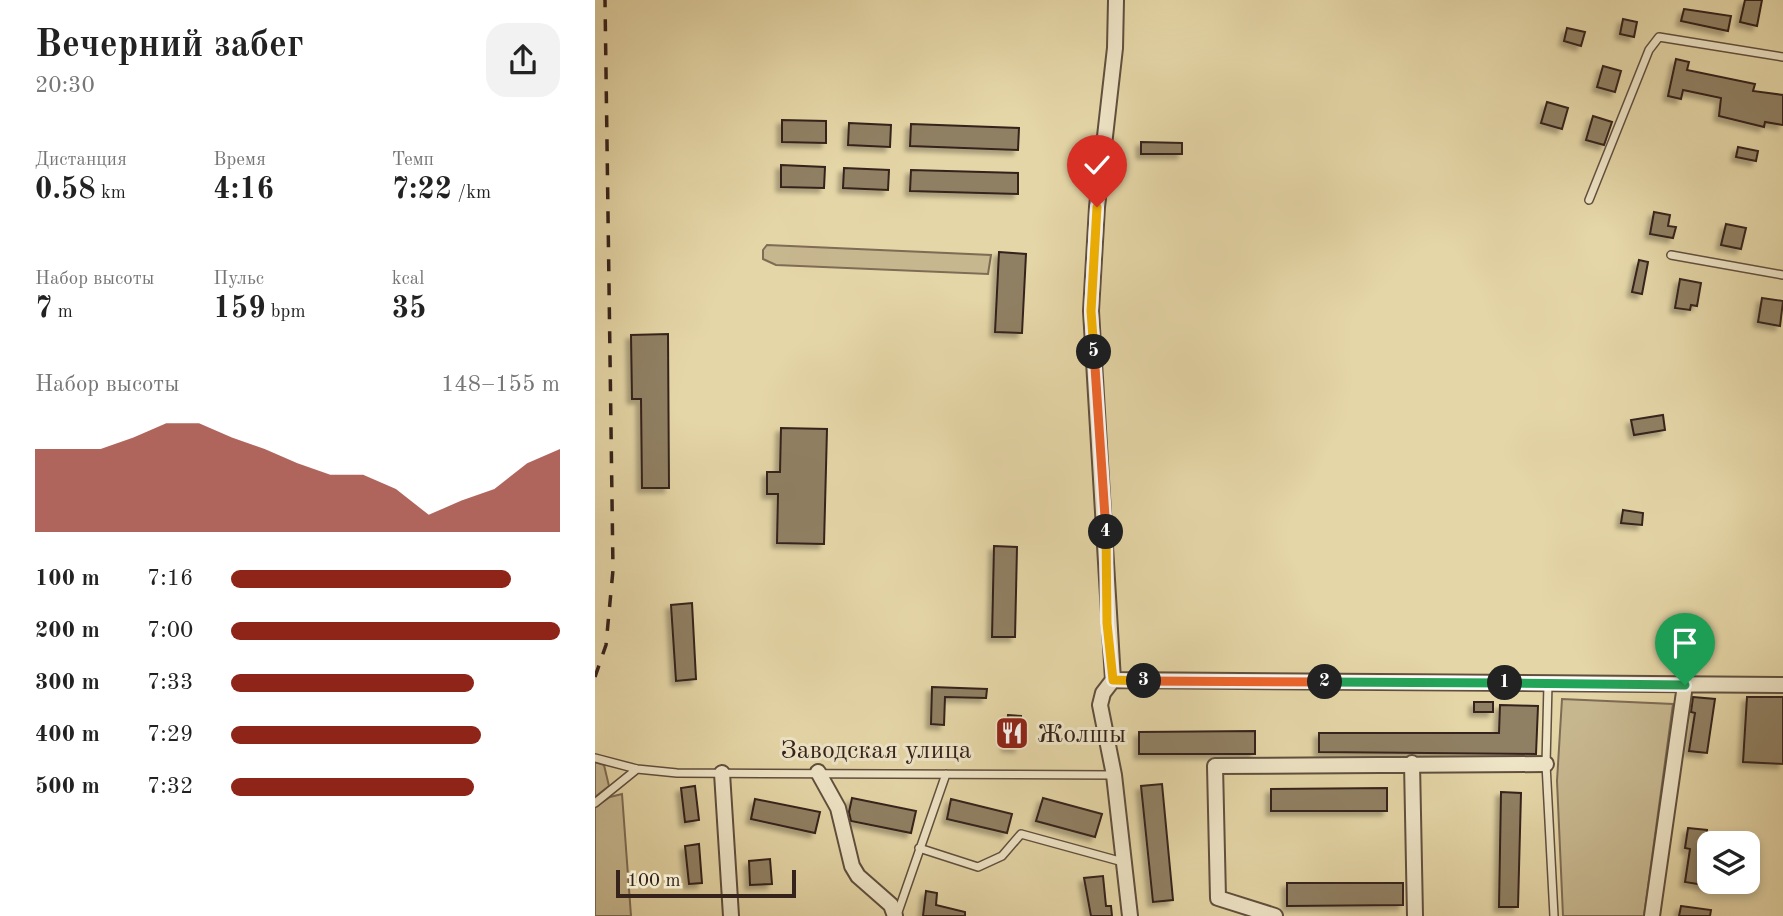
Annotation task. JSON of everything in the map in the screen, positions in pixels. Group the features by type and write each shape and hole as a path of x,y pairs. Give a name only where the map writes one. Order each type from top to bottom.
{"street":[{"path":"1117,0 1115,48 1097,207 1091,311 1113,680 1103,693 1100,705 1114,775 1129,916"},
{"path":"1113,680 1783,685"},
{"path":"1652,916 1685,685"},
{"path":"1412,763 1415,916"},
{"path":"1275,916 1218,898 1215,765 1546,764"},
{"path":"818,772 838,808 852,866 857,876 891,905 896,916"},
{"path":"722,773 731,916"}],"lane":[{"path":"1589,200 1649,50 1660,37 1783,57"},
{"path":"1671,255 1783,275"},
{"path":"1548,683 1546,764 1554,916"},
{"name":"Заводская улица","path":"595,758 637,769 722,773 1114,775"},
{"path":"595,803 637,769"},
{"path":"896,916 946,774"},
{"path":"919,848 978,867 1002,856 1021,834 1123,862"}],"shaded area":[{"path":"767,245 991,255 988,274 776,265 763,259 763,250"},
{"path":"1562,699 1673,704 1644,916 1563,916 1557,781"},
{"path":"595,762 604,765 609,786 595,797"},
{"path":"622,794 631,916 595,916 595,807 610,797"}],"building":[{"path":"1745,0 1762,0 1757,26 1740,22"},
{"path":"1684,9 1731,16 1728,31 1681,21"},
{"path":"1623,19 1637,22 1634,37 1620,34"},
{"path":"1567,28 1585,32 1581,46 1564,41"},
{"path":"1676,59 1689,62 1687,70 1755,84 1753,91 1783,95 1783,125 1765,122 1764,127 1719,116 1721,98 1683,90 1681,99 1668,96"},
{"path":"1603,66 1621,71 1615,92 1597,87"},
{"path":"1547,102 1568,108 1562,129 1541,123"},
{"path":"1593,116 1612,122 1604,145 1586,140"},
{"path":"782,120 826,121 826,143 782,142"},
{"path":"849,123 891,125 890,147 848,145"},
{"path":"911,124 1019,128 1018,150 910,146"},
{"path":"1141,142 1182,143 1182,154 1141,154"},
{"path":"1738,147 1758,151 1756,161 1736,157"},
{"path":"781,165 825,167 824,188 781,187"},
{"path":"844,168 889,170 888,190 843,188"},
{"path":"911,170 1018,173 1018,194 910,191"},
{"path":"1654,212 1670,215 1668,226 1676,227 1673,238 1650,234"},
{"path":"1726,224 1746,228 1741,249 1721,245"},
{"path":"999,252 1026,254 1022,333 995,332"},
{"path":"1639,260 1648,262 1642,294 1632,292"},
{"path":"1680,279 1701,283 1697,306 1691,305 1690,310 1675,308"},
{"path":"1762,298 1783,301 1780,326 1758,322"},
{"path":"668,334 669,488 642,488 641,399 632,399 631,335"},
{"path":"1663,415 1665,430 1634,435 1631,420"},
{"path":"781,428 827,429 824,544 777,543 778,494 767,494 767,472 780,472"},
{"path":"1623,510 1643,513 1642,525 1621,523"},
{"path":"994,546 1017,547 1015,637 992,637"},
{"path":"692,603 696,679 676,681 671,605"},
{"path":"932,687 987,689 986,698 945,697 944,725 931,724"},
{"path":"1693,697 1715,699 1707,753 1689,751 1695,713 1691,712"},
{"path":"1747,697 1783,697 1783,764 1743,762"},
{"path":"1474,702 1493,702 1493,712 1474,712"},
{"path":"1500,705 1538,706 1536,754 1319,752 1319,733 1499,733"},
{"path":"1008,715 1021,716 1019,748 1006,747"},
{"path":"1255,731 1255,754 1139,754 1139,732"},
{"path":"1162,784 1173,900 1153,902 1141,786"},
{"path":"695,786 699,820 685,822 681,788"},
{"path":"1387,788 1387,811 1271,811 1271,789"},
{"path":"1501,792 1521,793 1518,907 1499,907"},
{"path":"852,798 916,811 911,833 851,821 849,812"},
{"path":"1043,798 1102,814 1095,837 1036,821"},
{"path":"755,799 820,812 815,833 751,819"},
{"path":"951,799 1012,814 1007,833 947,819"},
{"path":"1688,828 1707,830 1697,831 1697,884 1685,882 1690,849 1685,848"},
{"path":"699,844 702,883 689,884 685,846"},
{"path":"770,859 772,884 750,885 749,861"},
{"path":"1103,876 1106,906 1111,906 1112,916 1091,916 1084,878"},
{"path":"1287,883 1403,883 1403,905 1287,906"},
{"path":"926,891 937,893 936,905 965,912 965,916 923,916"},
{"path":"1681,906 1711,910 1710,916 1679,916"}],"railway":[{"path":"595,677 606,645 613,570 605,0"}],"place":[{"name":"Жолшы","path":"1012,733"}],"route":[{"path":"1097,207 1091,311 1107,548 1107,623 1113,680 1685,685"}]}
